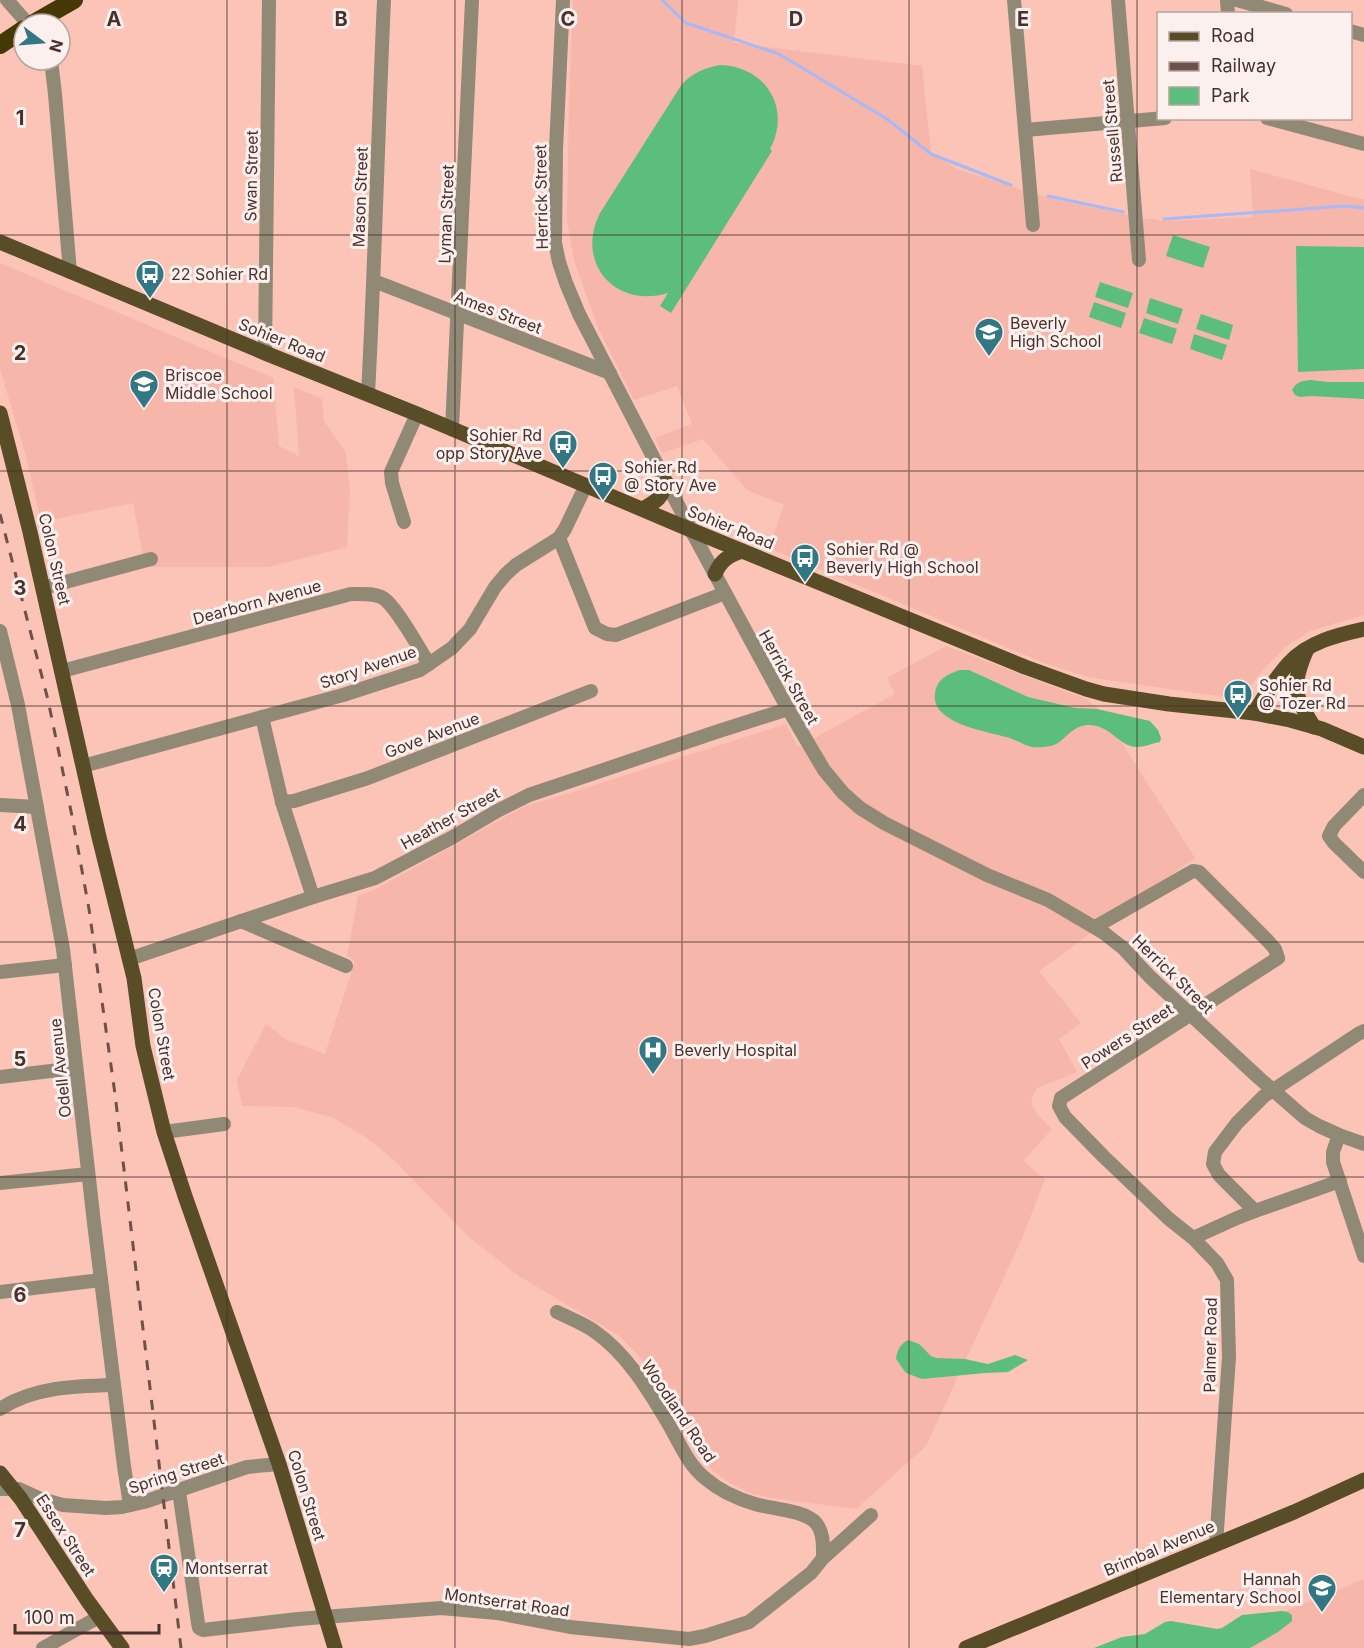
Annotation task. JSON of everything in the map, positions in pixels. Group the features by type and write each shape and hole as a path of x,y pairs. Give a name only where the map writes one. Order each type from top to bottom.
{"highway":[{"path":"54,12 74,0"}],"main road":[{"name":"Sohier Road","path":"0,242 1025,668 1104,694 1254,713 1290,720 1348,739 1364,747"},
{"name":"Colon Street","path":"0,413 134,978 143,1046 164,1132 279,1464 335,1648"},
{"path":"643,509 664,493 666,482"},
{"path":"715,574 725,558 742,551"},
{"path":"1254,713 1289,662 1308,648 1334,636 1364,629"},
{"path":"1308,648 1297,673 1297,694 1314,727"},
{"name":"Essex Street","path":"0,1473 7,1489 122,1648"},
{"name":"Brimbal Avenue","path":"966,1648 1364,1480"}],"street":[{"path":"7,0 24,12"},
{"name":"Swan Street","path":"266,353 269,0"},
{"name":"Mason Street","path":"368,394 384,0"},
{"name":"Lyman Street","path":"452,429 472,0"},
{"name":"Herrick Street","path":"563,0 556,149 555,243 566,283 579,314 691,531 824,770 843,794 884,823 987,875 1048,900 1095,927 1123,948 1190,1015 1312,1123 1339,1136 1364,1144"},
{"path":"1014,0 1032,225"},
{"name":"Russell Street","path":"1118,0 1139,260"},
{"path":"1237,0 1279,12"},
{"path":"52,72 70,272"},
{"path":"1025,130 1157,119"},
{"path":"1274,120 1364,144"},
{"name":"Ames Street","path":"374,281 610,373"},
{"path":"404,522 390,472 417,414"},
{"name":"Story Avenue","path":"83,766 344,695 420,670 452,648 470,629 495,587 506,574 516,565 559,538 586,485"},
{"path":"559,538 595,628 607,634 616,635 725,593"},
{"path":"43,588 151,559"},
{"name":"Dearborn Avenue","path":"62,671 351,594 383,598 393,608 429,664"},
{"name":"Odell Avenue","path":"0,631 18,705 65,965 88,1174 130,1505"},
{"name":"Gove Avenue","path":"282,802 294,801 368,778 591,691"},
{"name":"Heather Street","path":"129,959 375,878 529,795 719,730 788,709"},
{"path":"262,717 282,802 313,897"},
{"path":"1364,795 1334,826 1329,836 1364,872"},
{"path":"0,805 37,807"},
{"name":"Powers Street","path":"1059,1106 1061,1098 1278,958 1268,941 1199,872 1193,871 1187,874 1095,927"},
{"path":"241,921 346,966"},
{"path":"0,972 65,965"},
{"path":"1255,1211 1215,1169 1213,1158 1217,1147 1264,1096 1364,1031"},
{"path":"0,1077 76,1068"},
{"name":"Palmer Road","path":"1059,1106 1065,1118 1103,1156 1169,1219 1193,1238 1217,1263 1227,1280 1229,1357 1216,1544"},
{"path":"164,1132 224,1124"},
{"path":"1339,1136 1333,1156 1364,1256"},
{"path":"0,1184 88,1174"},
{"path":"1193,1238 1237,1218 1340,1180"},
{"path":"0,1292 101,1280"},
{"name":"Woodland Road","path":"557,1312 591,1329 612,1345 636,1374 693,1466 706,1480 730,1495 801,1515 815,1523 823,1539 822,1558"},
{"path":"0,1410 30,1394 88,1385 114,1385"},
{"name":"Spring Street","path":"7,1489 19,1489 41,1499 63,1505 106,1508 130,1505 179,1491 248,1467 279,1464"},
{"name":"Montserrat Road","path":"179,1491 199,1628 203,1630 325,1616 441,1608 497,1613 570,1627 691,1644 705,1636 749,1622 811,1573 822,1558 872,1515"},
{"path":"43,1648 99,1617"}],"shaded area":[{"name":"Beverly High School","path":"573,0 738,0 734,43 922,66 931,153 957,169 1052,199 1147,219 1168,221 1253,217 1250,169 1364,200 1364,615 1310,631 1285,647 1246,692 1240,697 1231,698 1088,677 1044,663 769,548 784,505 747,490 703,439 662,453 655,438 692,424 677,386 634,400 599,330 574,261 567,220"},
{"name":"Briscoe Middle School","path":"0,263 273,378 279,446 299,456 294,387 322,399 324,421 345,451 350,487 347,547 268,567 144,567 133,503 41,522 26,456 0,369"},
{"name":"Beverly Hospital","path":"946,646 1086,699 1102,712 1195,858 1039,971 1081,1023 1059,1039 1077,1072 1037,1088 1033,1095 1031,1104 1037,1114 1052,1129 1023,1161 1045,1179 1022,1238 926,1446 856,1509 771,1498 750,1493 713,1471 641,1358 618,1335 519,1276 470,1238 394,1160 367,1138 332,1117 293,1107 242,1106 237,1080 266,1024 287,1040 325,1054 355,961 347,956 358,896 374,890 525,806 786,724 798,747 895,694 887,678"},
{"name":"Hannah Elementary School","path":"1364,1579 1364,1648 1195,1648"}],"green space":[{"path":"720,65 736,67 750,73 770,92 776,105 778,119 776,134 770,149 772,151 671,313 660,306 668,293 649,296 632,294 617,288 605,278 597,265 593,249 594,231 600,213 682,84 699,72"},
{"path":"1173,235 1210,247 1203,268 1166,256"},
{"path":"1296,246 1364,247 1364,369 1298,372"},
{"path":"1100,282 1133,293 1128,308 1095,297"},
{"path":"1150,298 1183,309 1178,324 1146,313"},
{"path":"1094,302 1126,313 1121,328 1089,317"},
{"path":"1201,314 1233,325 1229,340 1196,329"},
{"path":"1144,318 1177,329 1172,344 1139,333"},
{"path":"1194,334 1227,345 1222,360 1190,349"},
{"path":"1311,380 1364,382 1364,399 1295,395 1292,390 1298,383"},
{"path":"960,670 969,670 1028,697 1150,721 1158,730 1160,742 1141,747 1132,746 1097,726 1084,725 1058,743 1035,747 961,724 941,712 936,703 935,693 936,688 947,675"},
{"path":"908,1340 919,1344 936,1358 965,1359 988,1364 1015,1355 1028,1360 1008,1372 922,1379 906,1373 896,1359 899,1348"},
{"path":"1282,1611 1292,1615 1292,1621 1250,1648 1094,1648 1122,1637 1145,1634 1165,1622 1217,1629 1242,1615"}],"waterway":[{"path":"662,0 686,23 779,54 887,119 931,154 1011,185"},
{"path":"1048,196 1123,212"},
{"path":"1164,219 1345,206 1364,208"}],"railway":[{"path":"0,514 48,700 89,909 115,1094 181,1648"}],"place":[{"name":"22 Sohier Rd","path":"150,300"},
{"name":"Beverly High School","path":"989,358"},
{"name":"Briscoe Middle School","path":"144,410"},
{"name":"Sohier Rd opp Story Ave","path":"563,470"},
{"name":"Sohier Rd @ Story Ave","path":"603,502"},
{"name":"Sohier Rd @ Beverly High School","path":"805,584"},
{"name":"Sohier Rd @ Tozer Rd","path":"1238,720"},
{"name":"Beverly Hospital","path":"653,1076"},
{"name":"Montserrat","path":"164,1594"},
{"name":"Hannah Elementary School","path":"1322,1614"}]}
